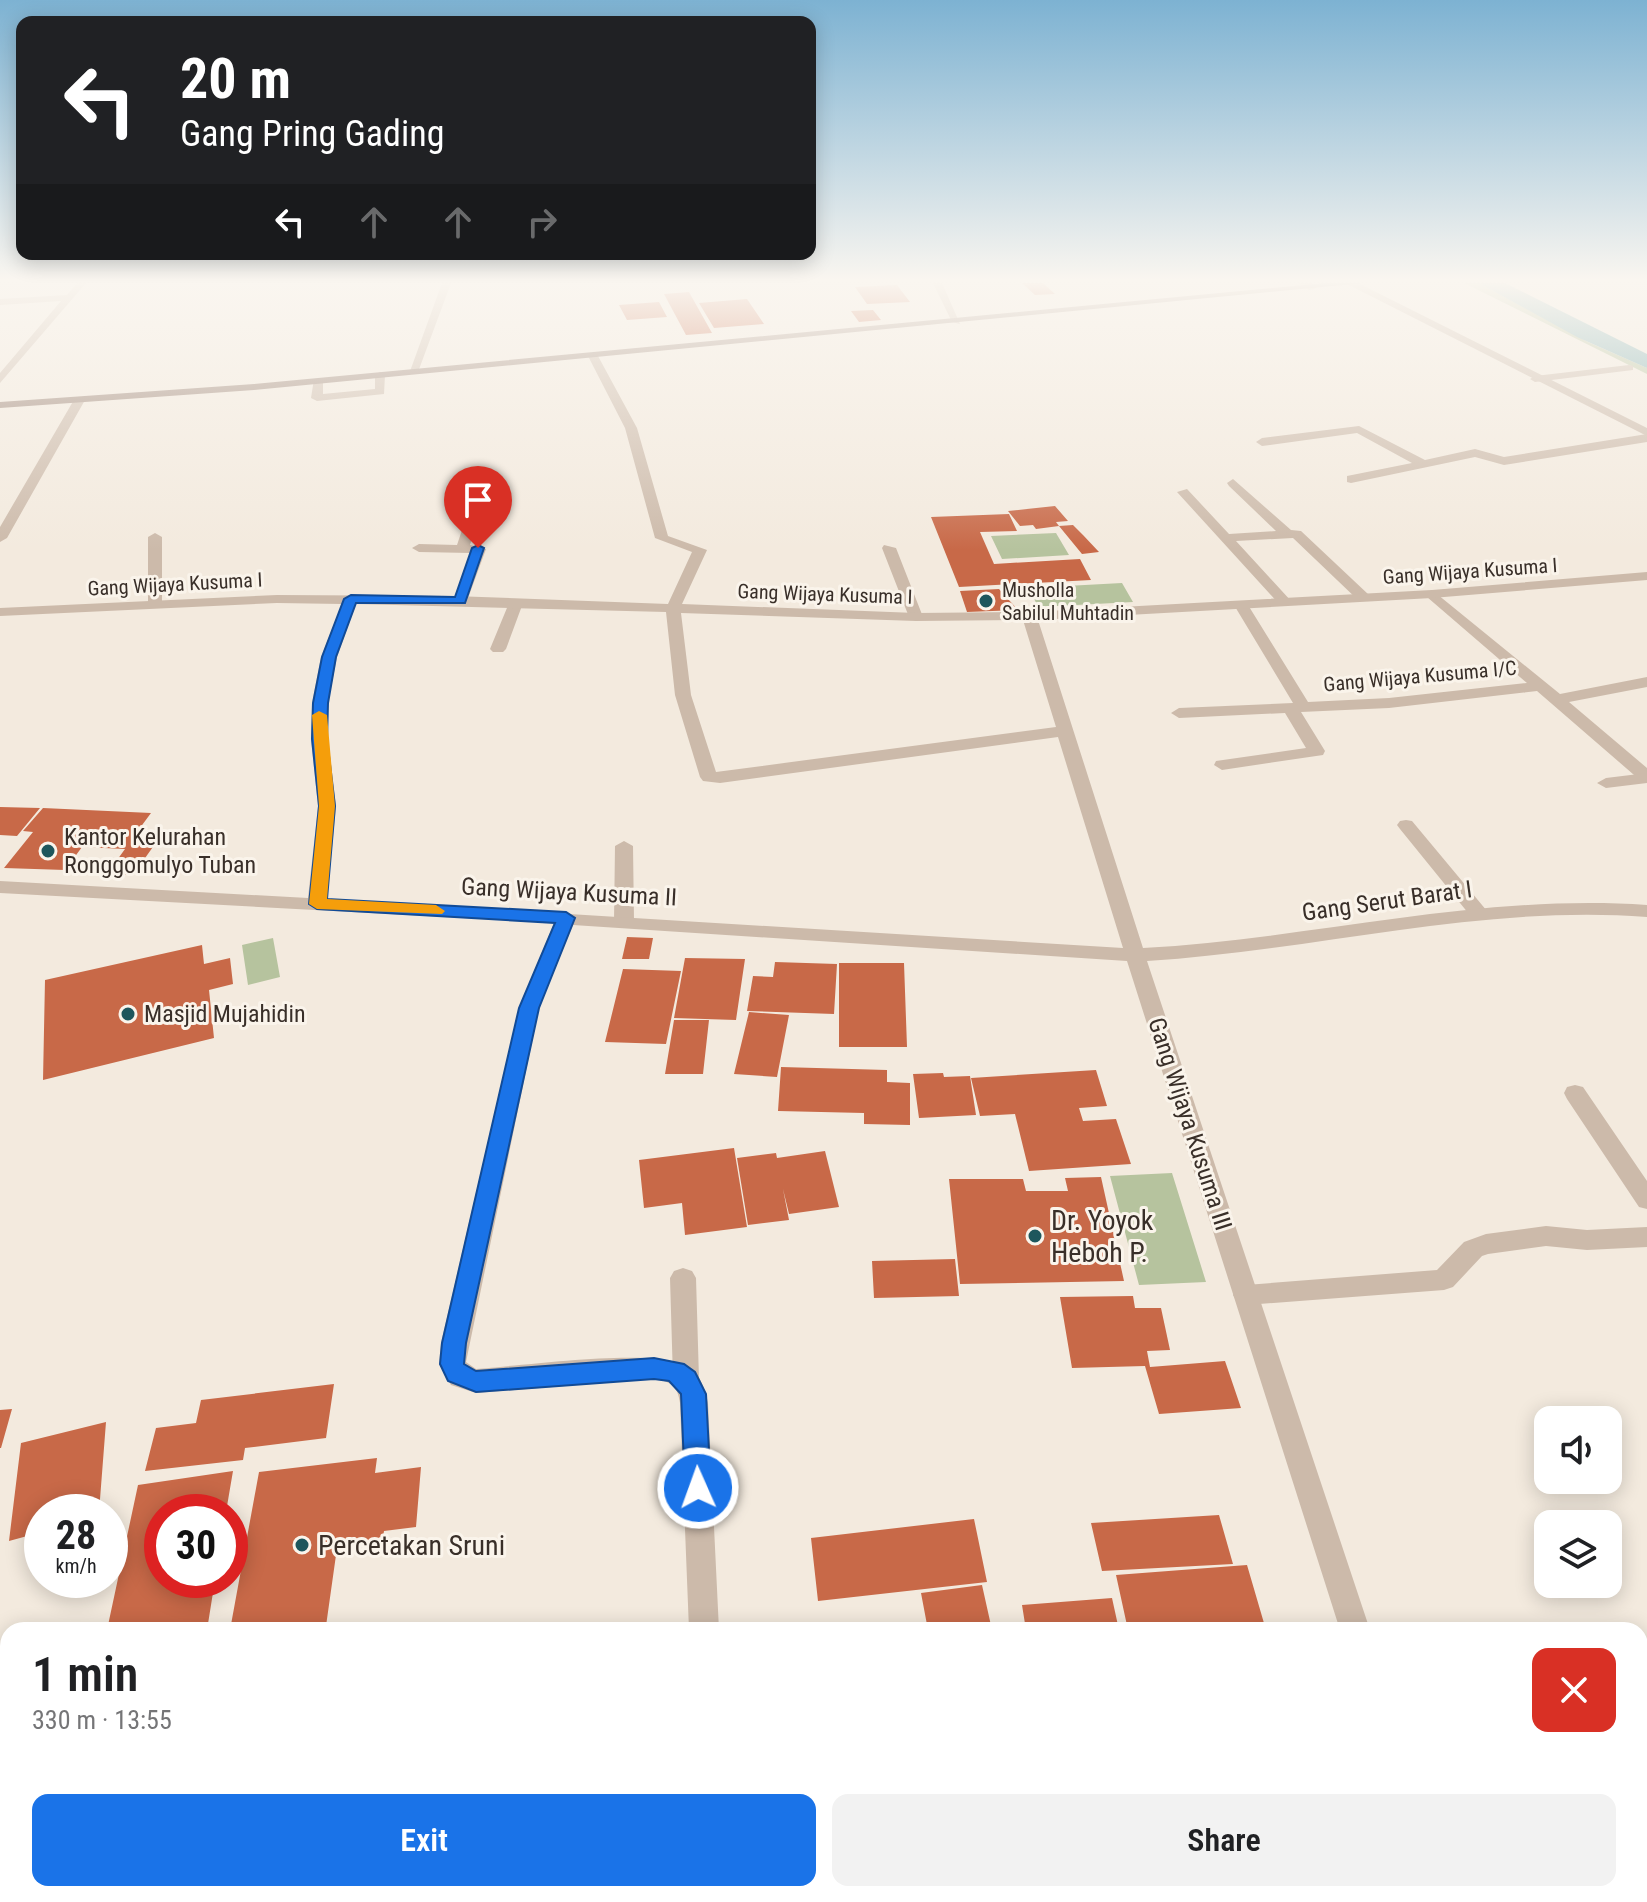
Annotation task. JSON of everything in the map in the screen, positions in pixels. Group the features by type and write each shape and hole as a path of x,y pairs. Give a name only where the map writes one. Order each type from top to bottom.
{"main road":[{"path":"380,375 413,372"},
{"path":"0,405 318,381"}],"street":[{"path":"601,372 631,428 661,537 700,550 673,609 683,695 708,775 712,778 1065,731"},
{"path":"1521,372 1647,436"},
{"path":"1535,379 1597,372"},
{"path":"318,381 317,398 380,392 380,375"},
{"path":"2,532 79,400"},
{"path":"1262,442 1359,429 1424,464"},
{"path":"1351,479 1477,453 1504,461 1647,436"},
{"path":"1233,483 1286,533"},
{"path":"1183,492 1285,602"},
{"path":"463,547 471,521"},
{"path":"1225,538 1286,533 1301,538 1364,598"},
{"path":"155,537 155,604"},
{"path":"419,548 463,547 479,550 460,601"},
{"path":"889,548 916,617"},
{"name":"Gang Wijaya Kusuma I","path":"0,612 244,599 351,599 916,617 1029,616 1432,594 1647,576"},
{"path":"1432,594 1647,777"},
{"path":"317,904 327,806 319,739 320,703 329,657 351,599"},
{"path":"498,649 516,603"},
{"name":"Gang Wijaya Kusuma I/C","path":"1222,765 1315,753 1316,747 1241,605"},
{"name":"Gang Wijaya Kusuma III","path":"1029,616 1135,955 1352,1622"},
{"path":"1556,700 1647,682"},
{"name":"Gang Wijaya Kusuma I/C","path":"1179,713 1401,702 1540,686"},
{"path":"1606,783 1647,777"},
{"path":"1406,825 1480,915"},
{"path":"624,846 624,921"},
{"name":"Gang Wijaya Kusuma II","path":"0,887 624,921 1135,955"},
{"name":"Gang Serut Barat I","path":"1135,955 1228,949 1563,906 1647,911"},
{"path":"566,918 529,1008 454,1343 452,1364 456,1374 476,1381 654,1368 675,1371 686,1379"},
{"path":"1575,1093 1647,1200"},
{"path":"1246,1295 1444,1280 1473,1249 1486,1244 1546,1236 1578,1240 1647,1237"},
{"path":"683,1278 686,1379 694,1403 704,1622"}],"green space":[{"path":"1056,533 1069,555 1002,559 991,536"},
{"path":"1122,583 1133,602 1038,607 1029,588"},
{"path":"273,938 280,977 248,985 242,945"},
{"path":"1172,1173 1206,1282 1139,1285 1110,1176"}],"building":[{"path":"1055,506 1068,521 1056,522 1059,526 1036,529 1033,525 1020,526 1008,511"},
{"path":"1009,514 1017,531 980,532 994,564 1080,559 1091,580 959,587 931,517"},
{"path":"1073,525 1099,552 1082,554 1059,526"},
{"name":"Musholla Sabilul Muhtadin","path":"999,589 1018,610 967,612 960,591"},
{"path":"0,807 40,808 17,836 0,835"},
{"path":"43,808 151,813 134,836 160,837 133,875 107,874 125,849 82,847 65,870 4,868 33,832 23,831"},
{"path":"627,937 653,938 649,959 622,959"},
{"name":"Masjid Mujahidin","path":"202,945 204,964 230,958 233,984 209,990 214,1038 43,1080 45,980"},
{"path":"685,958 745,959 736,1020 674,1018"},
{"path":"775,962 837,964 834,1014 747,1011 753,976 773,977"},
{"path":"839,963 904,963 907,1047 839,1047"},
{"path":"623,969 681,971 666,1044 605,1042"},
{"path":"749,1012 789,1015 777,1077 734,1074"},
{"path":"674,1020 709,1020 703,1074 665,1074"},
{"path":"781,1067 887,1070 887,1082 910,1083 910,1125 864,1124 864,1113 778,1111"},
{"path":"1096,1070 1107,1106 1079,1108 1083,1121 1116,1119 1131,1164 1029,1171 1015,1114 980,1116 971,1078"},
{"path":"943,1073 944,1077 970,1076 976,1115 919,1118 913,1074"},
{"path":"734,1148 747,1227 685,1235 682,1203 644,1208 639,1160"},
{"path":"825,1151 839,1207 789,1214 783,1189 789,1220 748,1225 737,1158 776,1153 777,1158"},
{"name":"Dr. Yoyok Heboh P.","path":"1101,1177 1124,1281 960,1284 949,1179 1023,1179 1026,1191 1068,1191 1065,1178"},
{"path":"955,1259 959,1296 874,1298 872,1261"},
{"path":"1133,1296 1135,1308 1161,1308 1170,1350 1147,1351 1150,1367 1225,1361 1241,1408 1159,1414 1145,1366 1072,1368 1060,1297"},
{"path":"334,1384 326,1438 245,1448 243,1460 145,1471 156,1428 196,1423 201,1400"},
{"path":"12,1409 1,1448 0,1448 0,1410"},
{"path":"106,1422 100,1494 24,1494 24,1537 9,1541 21,1443"},
{"name":"Percetakan Sruni","path":"377,1458 375,1473 421,1467 416,1527 384,1531 382,1543 337,1548 327,1622 231,1622 236,1598 248,1598 248,1532 259,1472"},
{"path":"233,1471 229,1494 144,1494 144,1598 212,1598 208,1622 109,1622 114,1598 128,1598 128,1532 138,1485"},
{"path":"1219,1515 1233,1564 1102,1571 1091,1523"},
{"path":"974,1519 987,1582 818,1601 811,1538"},
{"path":"1247,1565 1264,1622 1126,1622 1116,1575"},
{"path":"982,1585 990,1622 926,1622 921,1593"},
{"path":"1112,1598 1117,1622 1025,1622 1022,1605"}],"slow traffic":[{"path":"319,715 327,806 317,904 436,911"}],"place":[{"name":"Musholla Sabilul Muhtadin","path":"986,601"},
{"name":"Kantor Kelurahan Ronggomulyo Tuban","path":"48,851"},
{"name":"Masjid Mujahidin","path":"128,1014"},
{"name":"Dr. Yoyok Heboh P.","path":"1035,1236"},
{"name":"Percetakan Sruni","path":"302,1545"}],"route":[{"path":"478,548 460,601 351,599 329,657 320,703 319,739 327,806 317,904 566,918 529,1008 454,1343 452,1364 456,1374 476,1381 654,1368 681,1374 693,1394 698,1488"}]}
